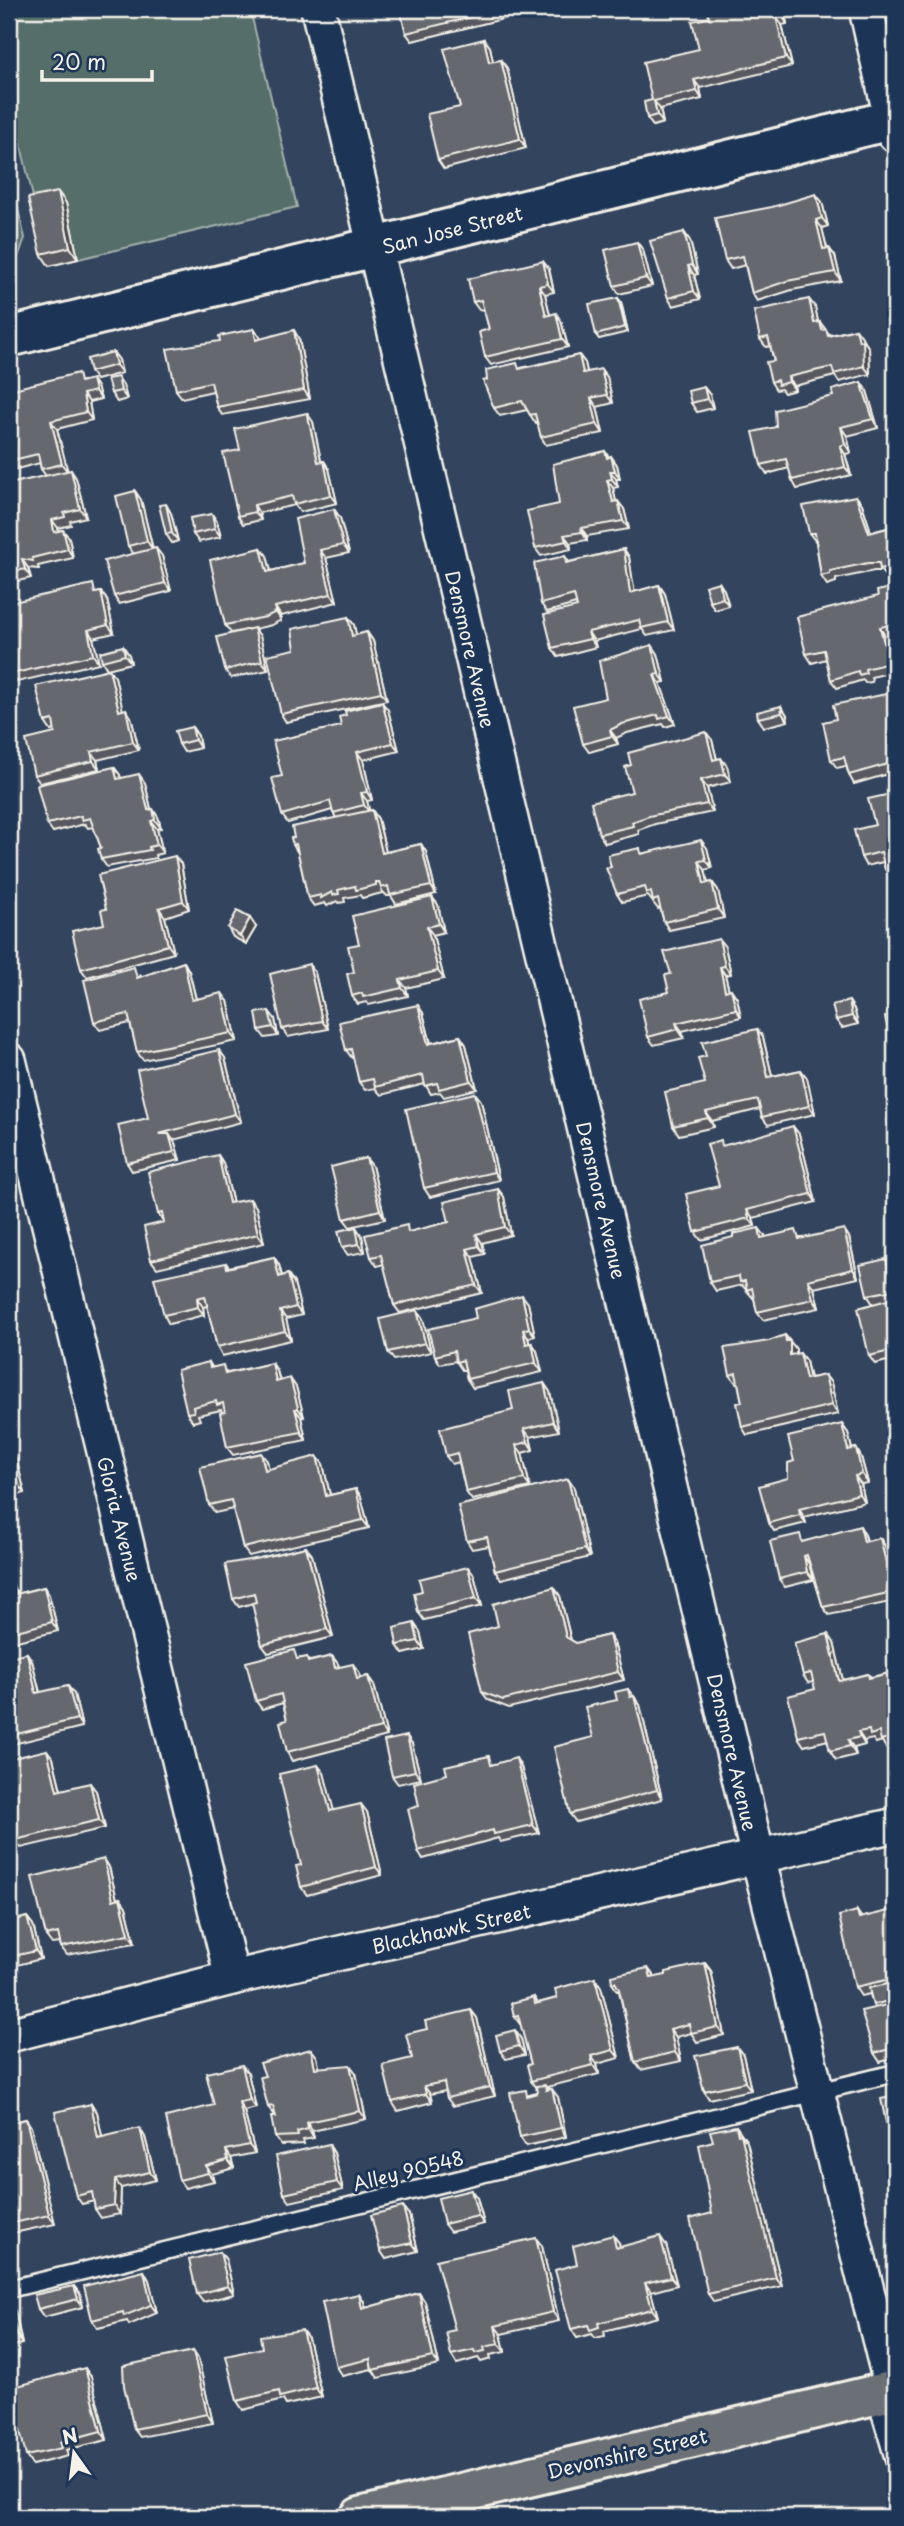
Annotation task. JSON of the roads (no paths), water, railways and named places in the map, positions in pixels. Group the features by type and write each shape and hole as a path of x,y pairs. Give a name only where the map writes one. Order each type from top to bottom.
{"main road":[{"name":"Devonshire Street","path":"360,2517 887,2392"}],"street":[{"name":"Densmore Avenue","path":"318,9 887,2392"},
{"path":"866,9 894,125"},
{"name":"San Jose Street","path":"9,337 894,125"},
{"name":"Gloria Avenue","path":"9,1060 232,1978"},
{"name":"Blackhawk Street","path":"9,2035 232,1978 895,1825"}],"lane":[{"name":"Alley 90548","path":"9,2289 895,2073"},
{"path":"887,2392 895,2463"}]}
